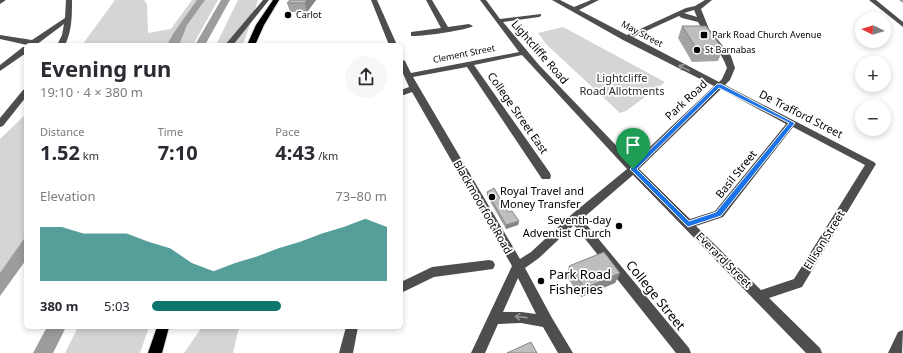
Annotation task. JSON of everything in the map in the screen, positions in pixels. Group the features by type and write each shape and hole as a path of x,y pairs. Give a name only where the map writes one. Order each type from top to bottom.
{"main road":[{"path":"252,43 260,25 276,0"},
{"path":"155,353 162,329"}],"street":[{"path":"62,43 69,18 69,0"},
{"path":"231,43 266,0"},
{"path":"374,0 392,43"},
{"path":"429,0 446,30"},
{"name":"Lightcliffe Road","path":"483,0 523,53 633,169"},
{"name":"May Street","path":"555,0 719,86"},
{"path":"574,10 596,0"},
{"path":"626,38 688,8 697,8 709,0"},
{"path":"872,0 902,24"},
{"name":"Park Road","path":"518,266 535,255 575,218 633,169 726,80 731,68 727,56 706,30 700,20 697,8"},
{"path":"678,13 688,18 700,20"},
{"path":"498,21 539,15"},
{"path":"33,43 69,18"},
{"path":"414,34 469,26"},
{"path":"0,37 27,43"},
{"path":"0,70 24,51"},
{"name":"Clement Street","path":"408,76 523,53"},
{"name":"College Street East","path":"469,64 546,176"},
{"name":"Blackmoorfoot Road","path":"403,65 414,88 518,266 547,322 566,353"},
{"name":"De Trafford Street","path":"719,86 871,164"},
{"path":"403,92 414,88"},
{"path":"0,124 24,94"},
{"name":"Basil Street","path":"688,224 719,214 792,123"},
{"name":"Ellison Street","path":"760,296 798,283 871,164"},
{"name":"Everard Street","path":"633,169 815,353"},
{"name":"College Street","path":"575,218 684,353"},
{"path":"403,287 432,272 489,265"},
{"path":"478,353 518,266"},
{"path":"494,319 507,316 547,322"},
{"path":"346,353 352,329"},
{"path":"895,353 903,336"}],"green space":[{"path":"115,0 144,0 147,4 148,33 171,29 192,0 218,0 194,43 83,43"},
{"path":"238,0 258,0 244,43 217,43"},
{"name":"Lightcliffe Road Allotments","path":"563,27 665,82 626,111 620,113 546,44 538,33"},
{"path":"24,116 24,250 0,280 0,139"},
{"path":"77,329 148,329 140,353 65,353"},
{"path":"201,329 239,329 233,353 184,353"}],"shaded area":[{"path":"197,0 205,0 187,25 180,43 168,43"},
{"path":"221,0 230,0 206,43 196,43"},
{"path":"24,239 24,263 0,296 0,273"},
{"path":"46,329 65,329 53,353 33,353"}],"building":[{"path":"290,0 307,0 305,3 287,3"},
{"path":"682,26 706,26 723,49 697,49"},
{"path":"494,188 508,212 512,211 519,221 506,225 487,192"},
{"path":"604,252 620,273 585,288 569,266"},
{"path":"531,342 537,353 507,353"}],"place":[{"name":"Carlot","path":"288,15"},
{"name":"Park Road Church Avenue","path":"704,35"},
{"name":"St Barnabas","path":"697,50"},
{"name":"Royal Travel and Money Transfer","path":"492,197"},
{"name":"Seventh-day Adventist Church","path":"619,226"},
{"name":"Park Road Fisheries","path":"541,281"}],"route":[{"path":"719,86 792,123 719,214 688,224 633,169 719,86"}]}
